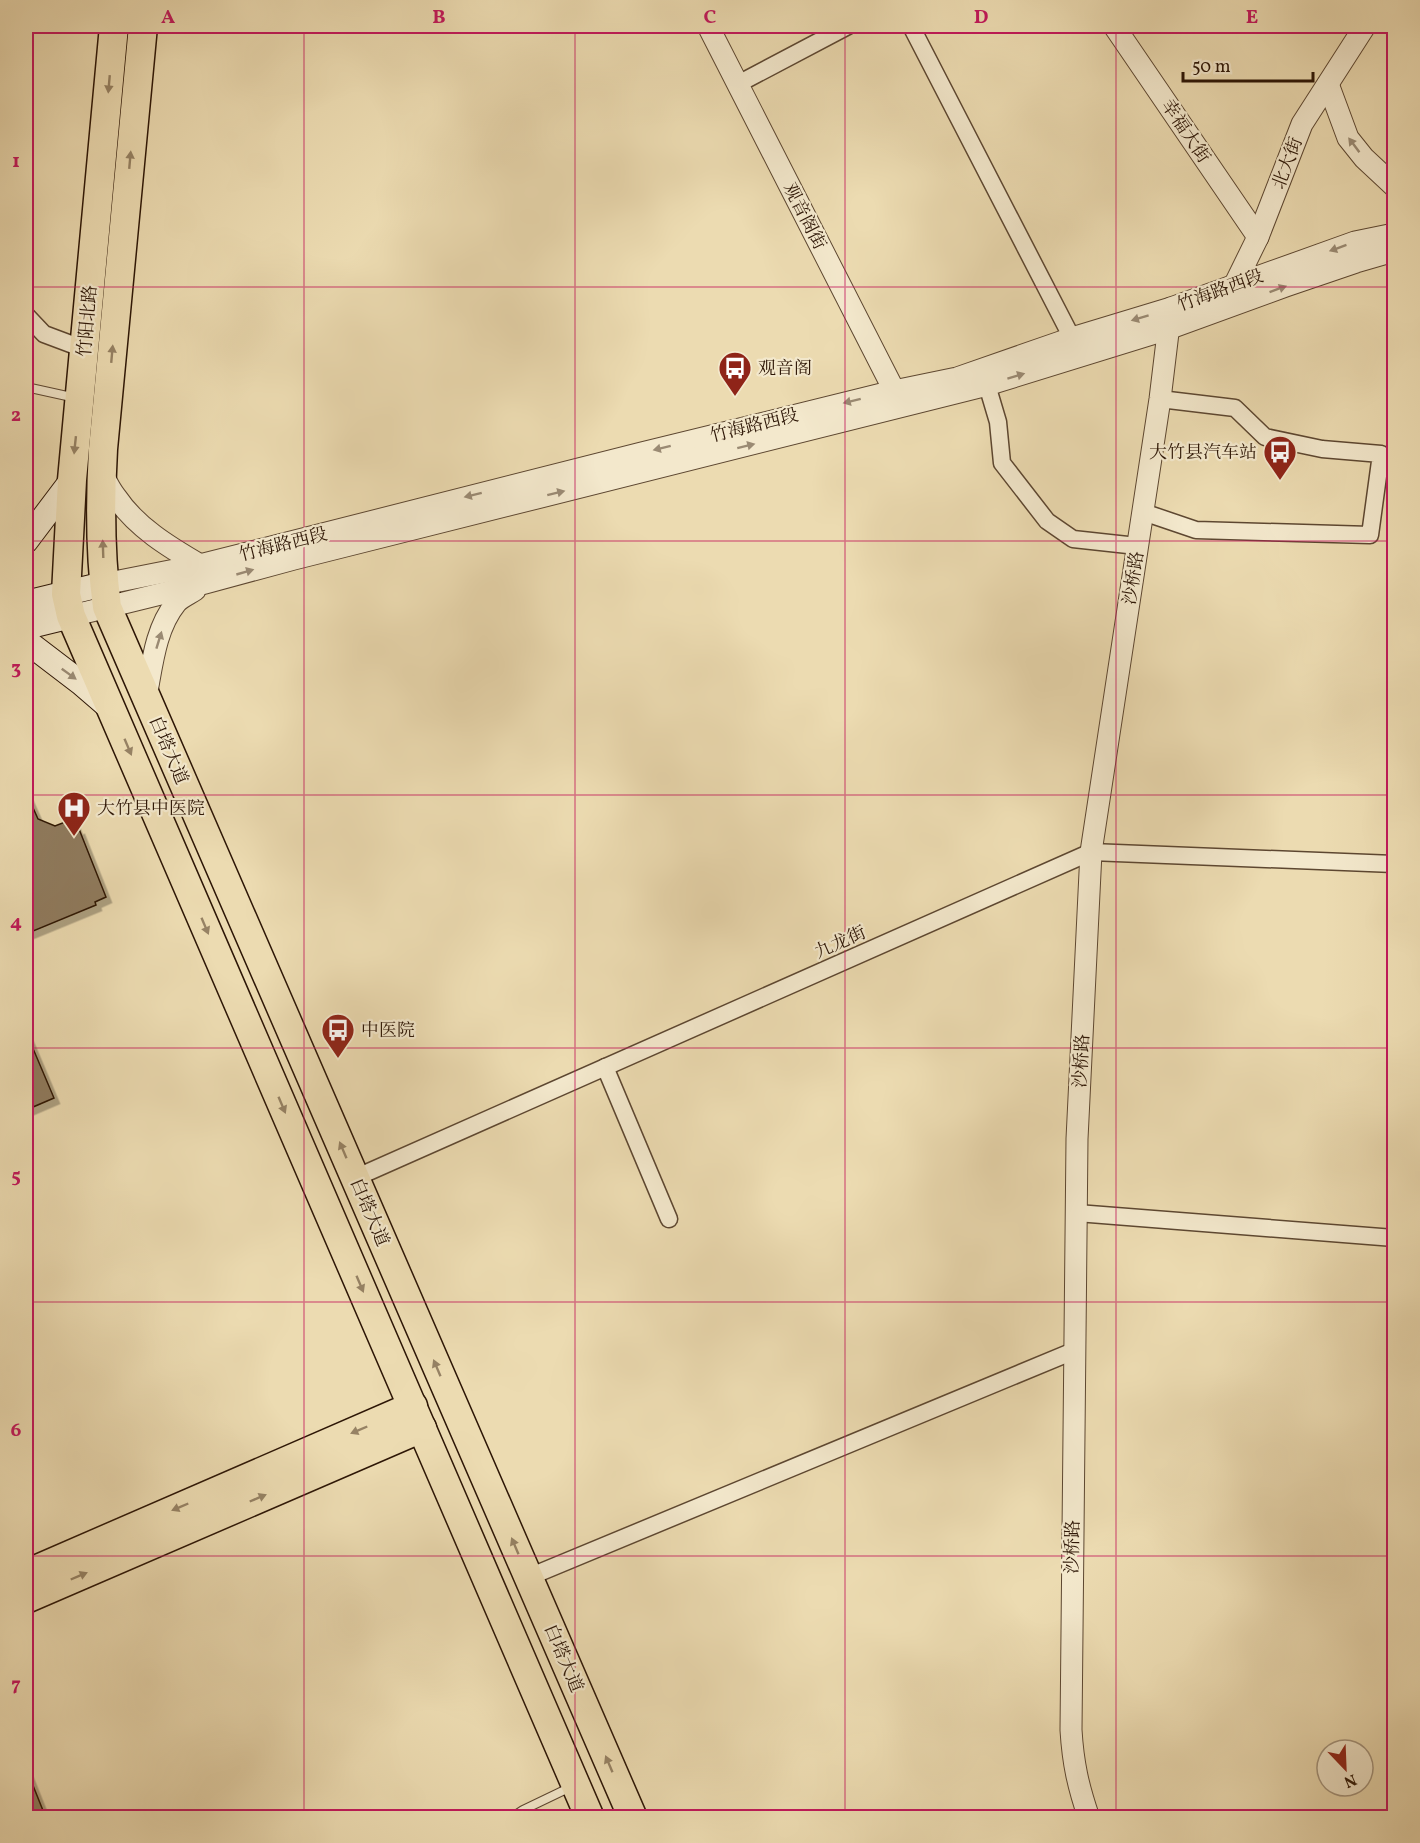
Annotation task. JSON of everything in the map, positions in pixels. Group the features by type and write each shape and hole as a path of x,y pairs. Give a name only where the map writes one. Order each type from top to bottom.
{"highway":[{"name":"竹阳北路","path":"69,605 72,480 114,26"},
{"name":"竹阳北路","path":"106,596 101,472 143,26"},
{"name":"白塔大道","path":"106,596 146,697 633,1818"},
{"name":"白塔大道","path":"69,605 111,709 590,1818"},
{"path":"26,1574 417,1417"},
{"path":"26,1599 417,1417"}],"main road":[{"path":"26,541 72,480"},
{"path":"26,627 69,605 106,596"},
{"path":"26,603 69,605"},
{"path":"26,641 111,709"}],"street":[{"name":"观音阁街","path":"708,26 898,399"},
{"path":"738,84 848,26"},
{"path":"911,26 1072,338"},
{"name":"幸福大街","path":"1114,26 1258,237"},
{"name":"北大街","path":"1223,309 1258,237 1302,124 1365,26"},
{"path":"1328,84 1348,138 1364,158 1395,186"},
{"name":"竹海路西段","path":"898,399 987,385 1169,319 1235,285 1355,242 1395,234"},
{"name":"竹海路西段","path":"106,596 203,574 305,556 898,399 1072,338 1223,309 1356,262 1395,251"},
{"path":"26,315 44,334 84,349"},
{"name":"沙桥路","path":"1089,1818 1077,1783 1071,1730 1077,1139 1091,852 1160,399 1169,319"},
{"path":"987,385 998,422 1002,463 1047,521 1073,539 1137,546"},
{"path":"1143,512 1196,530 1370,535 1381,454 1322,449 1264,436 1235,408 1160,399"},
{"path":"101,472 116,498 136,522 203,574 177,602 164,622 154,655 146,697"},
{"path":"1091,852 1395,864"},
{"name":"九龙街","path":"355,1178 1091,852"},
{"path":"605,1067 669,1219"},
{"path":"1077,1213 1395,1238"},
{"path":"529,1577 1076,1350"}],"lane":[{"path":"26,387 80,398"},
{"path":"511,1818 576,1785"}],"building":[{"name":"大竹县中医院","path":"26,792 38,819 55,826 73,819 106,897 95,902 96,905 26,934"},
{"path":"26,1032 54,1098 26,1110"},
{"path":"26,1768 46,1818 26,1818"}],"place":[{"name":"观音阁","path":"735,397"},
{"name":"大竹县汽车站","path":"1280,481"},
{"name":"大竹县中医院","path":"74,837"},
{"name":"中医院","path":"338,1059"}]}
